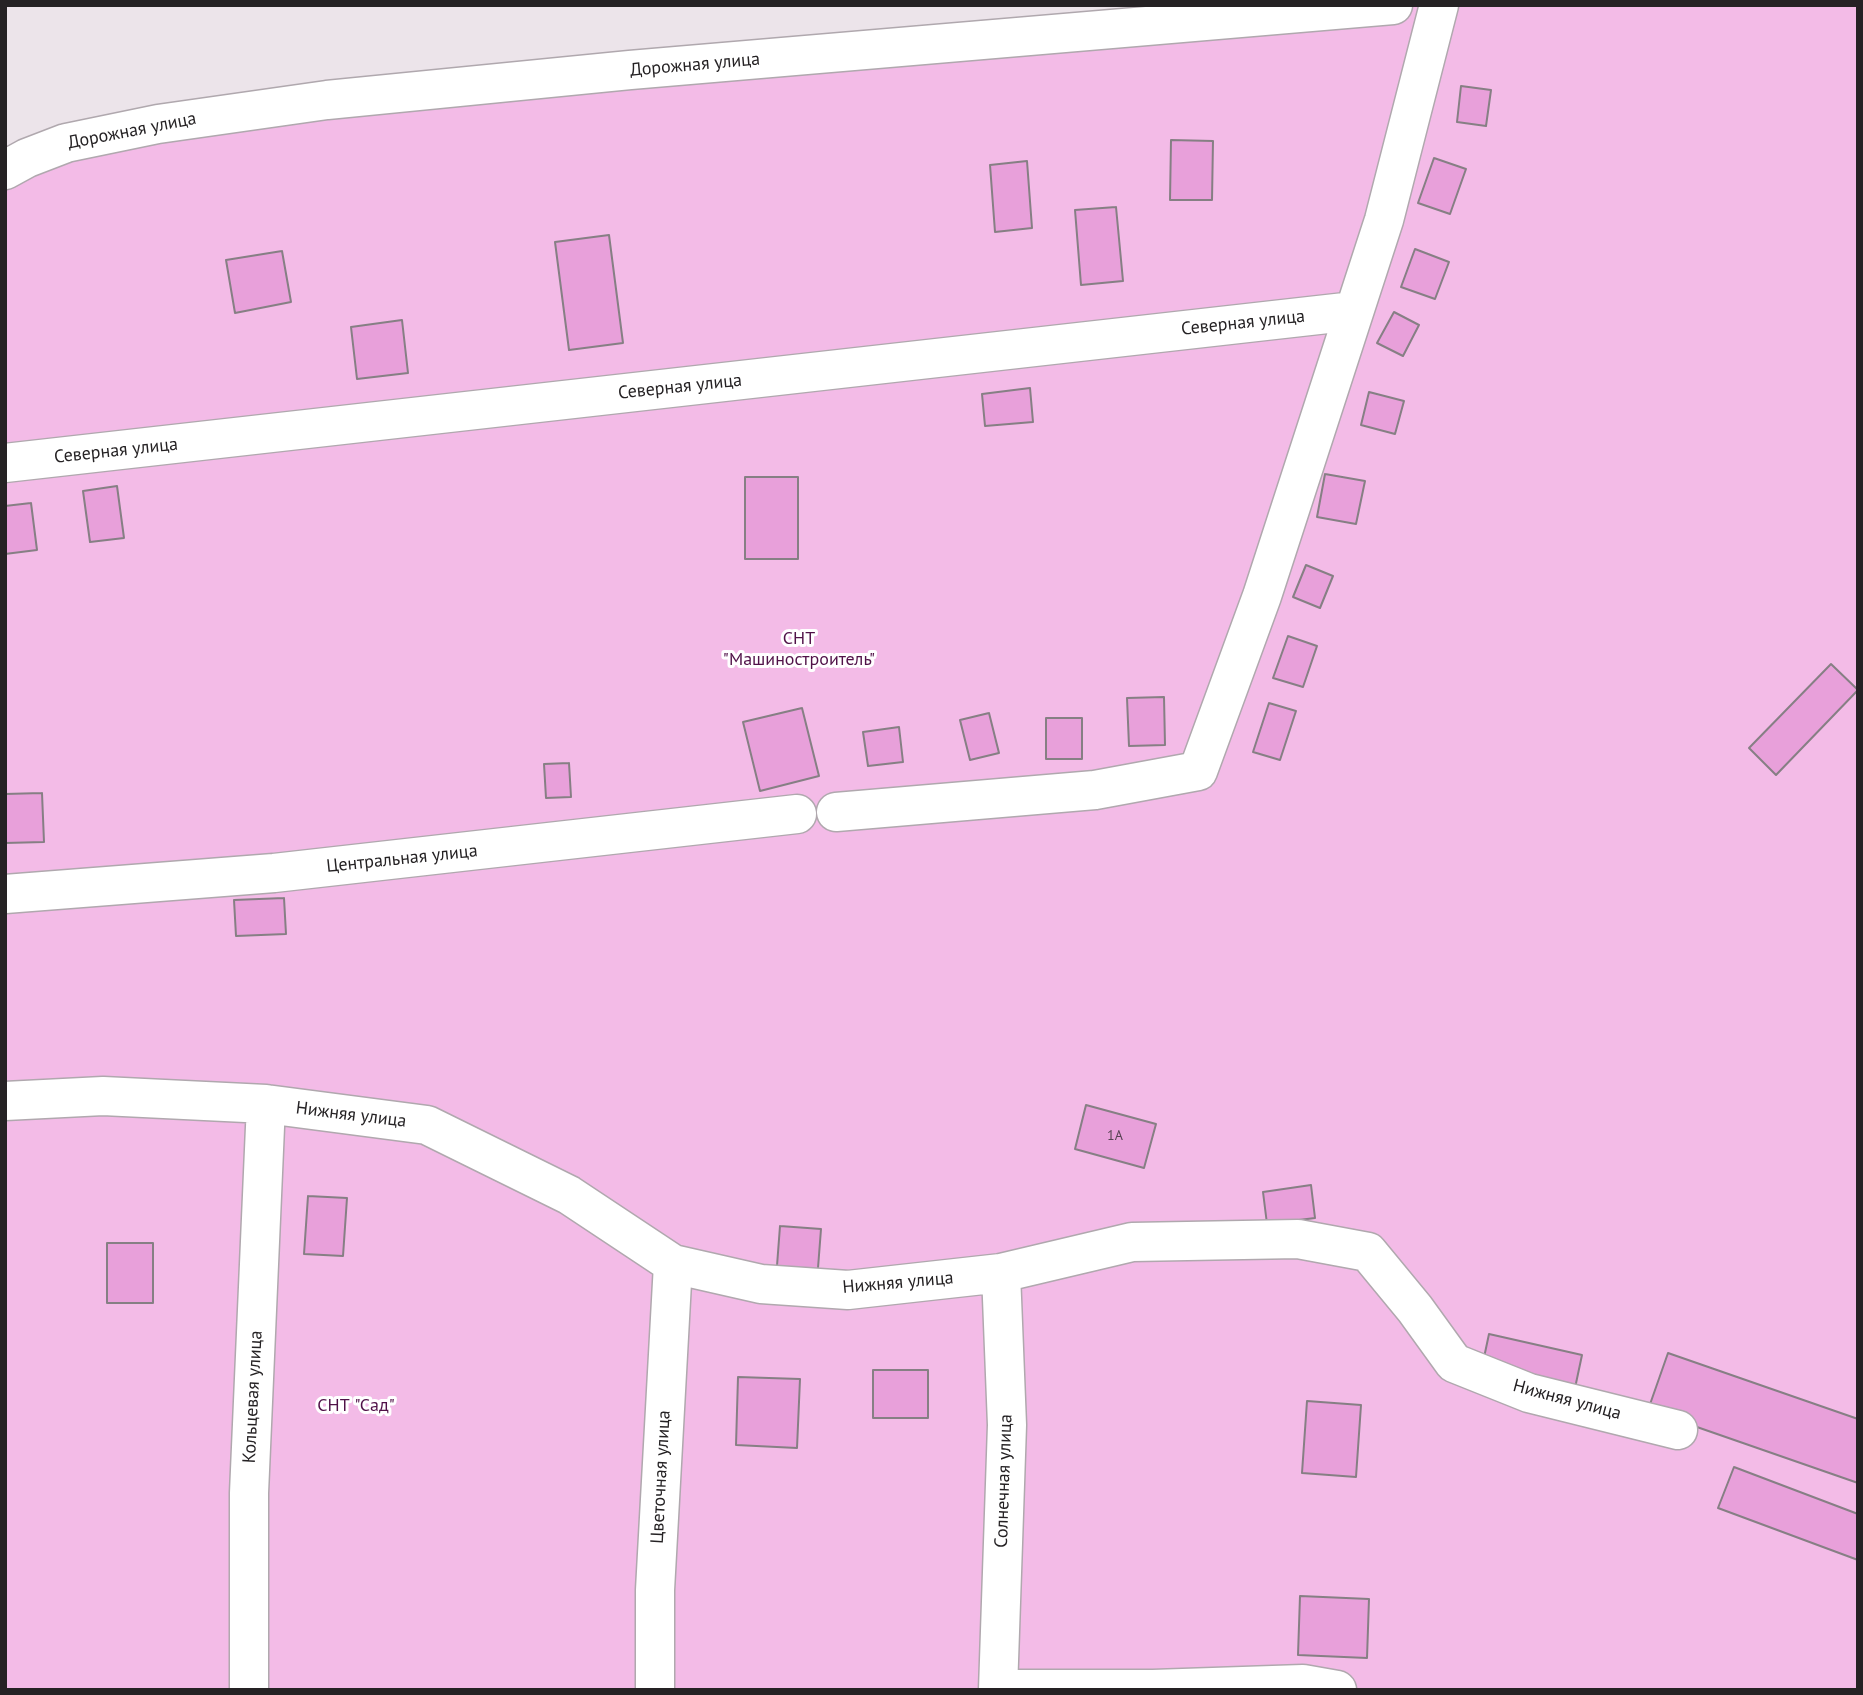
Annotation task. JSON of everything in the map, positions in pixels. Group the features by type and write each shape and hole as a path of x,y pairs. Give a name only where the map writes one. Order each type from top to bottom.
{"street":[{"name":"Дорожная улица","path":"5,170 27,158 66,144 105,135 158,124 327,100 616,71 1392,5"},
{"path":"836,812 1095,790 1198,771 1262,596 1384,220 1439,5"},
{"name":"Северная улица","path":"5,464 1354,311"},
{"name":"Центральная улица","path":"5,894 274,873 797,814"},
{"name":"Нижняя улица","path":"5,1101 103,1096 266,1104 427,1125 569,1195 673,1264 761,1284 848,1290 1001,1273 1132,1242 1298,1239 1368,1252 1415,1308 1454,1363 1529,1393 1678,1430"},
{"name":"Кольцевая улица","path":"249,1690 249,1493 266,1104"},
{"name":"Цветочная улица","path":"655,1690 655,1590 673,1264"},
{"name":"Солнечная улица","path":"998,1689 1007,1425 1001,1273"},
{"path":"998,1689 1314,1688"}],"green space":[{"path":"1393,5 1858,5 1858,1690 5,1690 5,170 66,143"}],"building":[{"path":"1461,86 1491,90 1486,126 1457,122"},
{"path":"1171,140 1213,141 1212,200 1170,200"},
{"path":"1434,158 1466,169 1450,214 1418,203"},
{"path":"1027,161 1032,228 995,232 990,165"},
{"path":"1116,207 1123,281 1081,285 1075,210"},
{"path":"609,235 623,343 569,350 555,242"},
{"path":"1415,249 1449,262 1435,299 1401,287"},
{"path":"282,251 291,302 235,313 226,260"},
{"path":"1394,312 1419,325 1403,356 1377,343"},
{"path":"402,320 408,373 357,379 351,327"},
{"path":"1030,388 1033,422 985,426 982,394"},
{"path":"1369,392 1404,401 1395,434 1361,425"},
{"path":"1325,474 1365,481 1356,524 1317,517"},
{"path":"745,477 798,477 798,559 745,559"},
{"path":"117,486 124,538 90,542 83,491"},
{"path":"31,503 37,550 5,554 5,506"},
{"path":"1306,565 1333,576 1320,608 1293,597"},
{"path":"1288,636 1317,646 1303,687 1273,678"},
{"path":"1831,664 1858,690 1776,775 1749,748"},
{"path":"1164,697 1165,745 1129,746 1127,698"},
{"path":"1269,703 1296,711 1280,760 1253,752"},
{"path":"802,708 819,776 760,791 743,722"},
{"path":"989,713 999,753 970,760 960,720"},
{"path":"1046,718 1082,718 1082,759 1046,759"},
{"path":"899,727 903,762 868,766 863,732"},
{"path":"569,763 571,797 546,798 544,764"},
{"path":"42,793 44,842 5,843 5,794"},
{"path":"284,898 286,934 236,936 234,900"},
{"path":"1086,1105 1156,1124 1144,1168 1075,1149"},
{"path":"1311,1185 1315,1218 1267,1224 1263,1192"},
{"path":"308,1196 347,1198 343,1256 304,1254"},
{"path":"780,1226 821,1229 817,1281 776,1279"},
{"path":"107,1243 153,1243 153,1303 107,1303"},
{"path":"1489,1334 1582,1355 1575,1388 1482,1367"},
{"path":"1668,1353 1858,1419 1858,1483 1648,1410"},
{"path":"873,1370 928,1370 928,1418 873,1418"},
{"path":"738,1377 800,1379 797,1448 736,1445"},
{"path":"1307,1401 1361,1405 1356,1477 1302,1473"},
{"path":"1734,1467 1858,1514 1858,1560 1718,1508"},
{"path":"1300,1596 1369,1599 1367,1658 1298,1655"}],"park label":[{"name":"СНТ \"Машиностроитель\"","path":"799,649"},
{"name":"СНТ \"Сад\"","path":"356,1406"}]}
